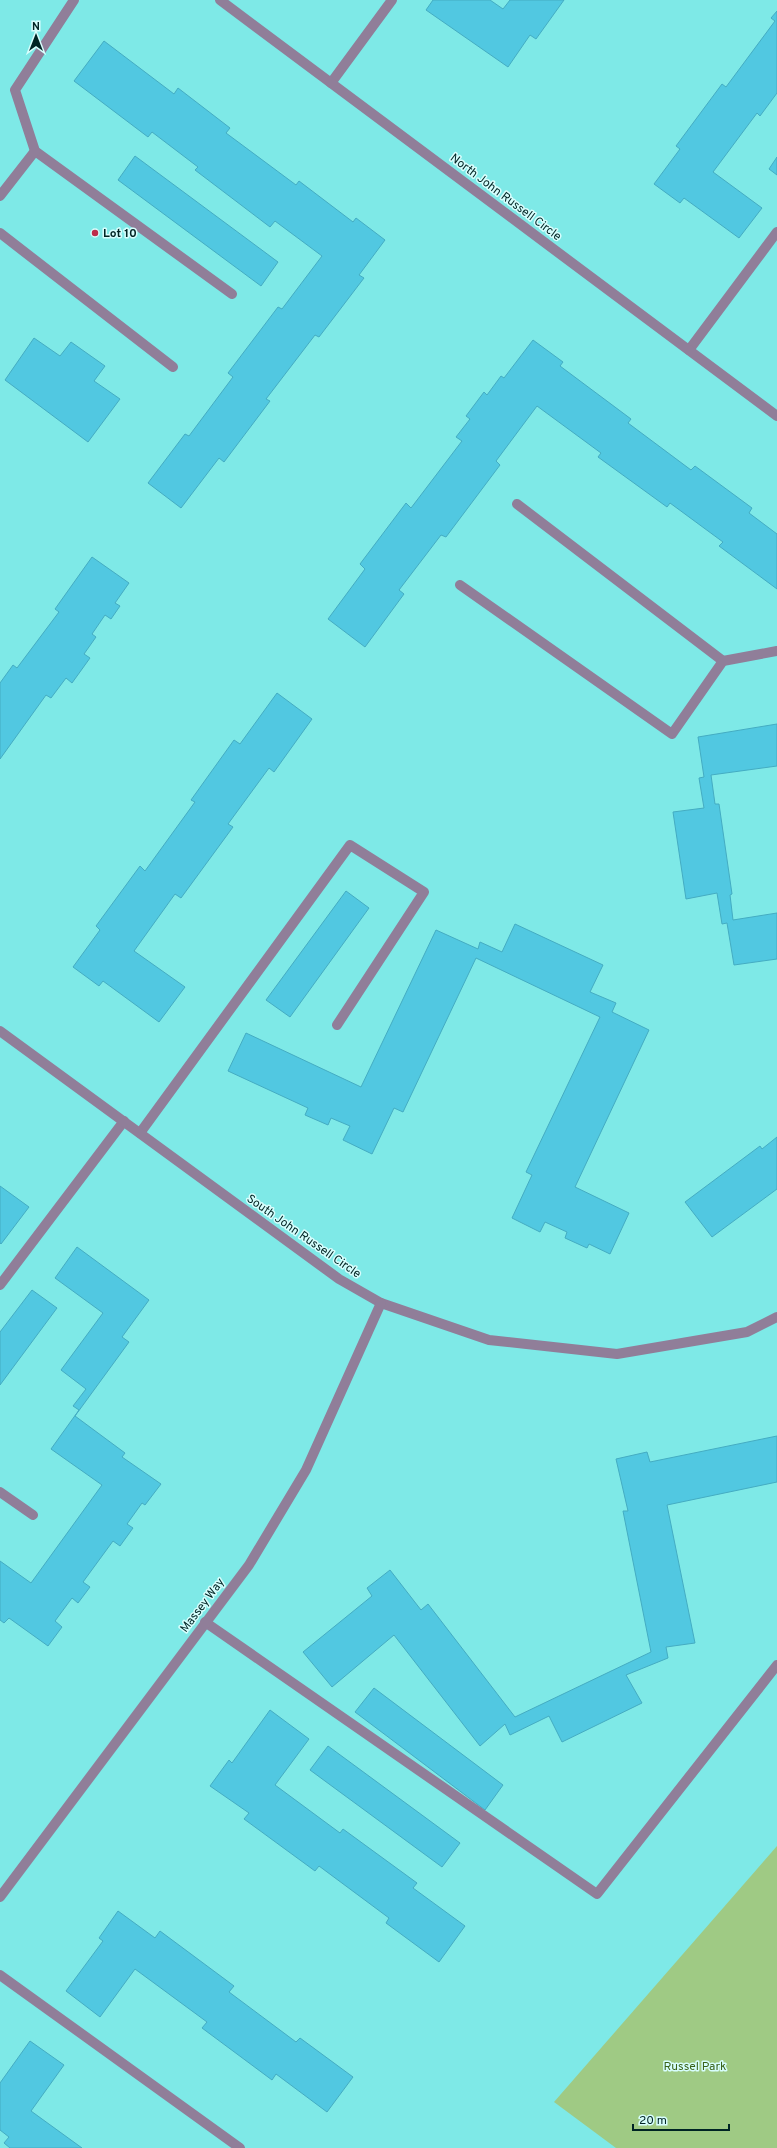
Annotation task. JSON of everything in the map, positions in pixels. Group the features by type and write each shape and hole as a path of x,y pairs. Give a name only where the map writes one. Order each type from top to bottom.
{"street":[{"path":"74,0 15,90 35,151 232,294"},
{"name":"North John Russell Circle","path":"220,0 777,416"},
{"path":"331,83 392,0"},
{"path":"0,196 35,151"},
{"path":"689,350 777,232"},
{"path":"0,233 173,367"},
{"path":"517,504 723,662"},
{"path":"460,585 672,734 723,662 777,651"},
{"path":"140,1133 350,845 424,892 337,1025"},
{"name":"South John Russell Circle","path":"0,1031 339,1279 381,1303 489,1340 617,1354 747,1332 777,1317"},
{"path":"0,1285 124,1121"},
{"name":"Massey Way","path":"0,1897 249,1565 306,1470 381,1303"},
{"path":"0,1492 33,1515"},
{"path":"206,1622 597,1894 777,1665"},
{"path":"0,1975 240,2148"}],"green space":[{"name":"Russel Park","path":"777,1846 777,2148 616,2148 554,2102"}],"building":[{"path":"433,0 490,0 503,9 510,0 564,0 536,39 530,35 508,67 426,10"},
{"path":"777,11 777,93 760,116 757,113 713,172 762,208 739,238 684,198 680,203 654,184 680,149 676,146 722,84 726,87 775,21 771,18"},
{"path":"104,41 174,94 178,88 230,128 226,133 296,185 299,181 353,222 356,218 385,240 359,275 364,278 319,337 315,335 266,399 270,401 224,462 219,458 181,508 148,483 185,434 189,436 233,377 228,373 278,307 282,309 322,256 275,221 270,227 195,170 198,167 152,132 148,137 74,81"},
{"path":"135,156 278,262 261,286 118,180"},
{"path":"777,157 777,175 769,169"},
{"path":"34,338 60,356 71,342 105,366 94,381 120,399 88,442 5,380"},
{"path":"533,340 563,362 560,366 631,419 628,423 691,470 695,466 752,508 749,513 777,534 777,589 719,546 723,542 670,503 667,507 598,457 601,453 537,406 496,461 500,465 446,537 441,535 399,590 404,594 365,647 328,619 365,569 360,564 406,503 411,508 462,441 456,437 470,419 466,416 484,392 487,395 501,376 504,378"},
{"path":"92,557 129,583 115,603 120,606 111,619 105,615 92,634 96,637 84,654 90,658 72,683 66,678 51,698 46,695 0,759 0,683 13,665 17,668 59,612 55,609"},
{"path":"277,693 312,719 274,772 269,768 228,824 233,827 181,898 175,894 134,951 185,987 159,1022 103,981 99,986 73,967 100,930 96,926 140,866 145,871 195,802 191,800 234,740 240,744"},
{"path":"777,724 777,766 711,775 715,804 719,804 732,894 730,895 733,920 777,913 777,959 734,965 727,923 722,924 717,893 686,899 673,812 704,808 699,778 704,777 698,737"},
{"path":"346,891 369,908 290,1017 266,1000"},
{"path":"515,924 603,965 590,992 616,1003 612,1012 649,1030 575,1187 629,1213 610,1254 589,1244 587,1248 565,1238 567,1232 545,1222 540,1232 512,1218 532,1175 526,1172 600,1017 476,958 403,1112 394,1108 372,1154 343,1140 350,1126 331,1118 328,1125 305,1115 308,1108 228,1071 246,1033 361,1087 436,930 478,949 480,942 502,952"},
{"path":"777,1137 777,1189 712,1237 685,1202 760,1146 762,1149"},
{"path":"0,1186 29,1207 1,1244 0,1243"},
{"path":"77,1247 149,1300 122,1337 129,1342 75,1416 125,1453 122,1457 161,1484 145,1505 142,1503 127,1524 133,1528 120,1546 113,1541 83,1582 90,1587 78,1603 72,1598 55,1621 62,1627 48,1646 9,1618 4,1623 0,1620 0,1561 31,1583 102,1485 51,1449 79,1410 73,1406 86,1389 61,1370 103,1313 55,1278"},
{"path":"32,1290 57,1308 0,1385 0,1332"},
{"path":"777,1436 777,1482 667,1505 695,1643 666,1647 668,1658 626,1675 642,1703 562,1742 549,1716 510,1735 505,1724 480,1746 394,1635 332,1687 303,1652 372,1596 367,1588 390,1570 421,1610 428,1604 515,1717 651,1652 623,1511 628,1511 616,1459 647,1452 650,1462"},
{"path":"374,1688 503,1785 485,1810 355,1712"},
{"path":"270,1710 309,1739 275,1785 340,1833 343,1829 417,1883 413,1888 465,1926 439,1962 386,1923 389,1918 319,1866 315,1871 244,1819 249,1813 210,1786 229,1760 232,1763"},
{"path":"328,1746 460,1843 442,1867 310,1770"},
{"path":"118,1911 155,1938 160,1931 234,1986 229,1992 296,2042 300,2038 353,2077 327,2112 276,2074 272,2080 202,2028 207,2022 135,1969 100,2017 66,1991 103,1941 99,1938"},
{"path":"30,2041 64,2065 31,2111 82,2148 10,2148 4,2143 9,2137 0,2130 0,2083"}],"place":[{"name":"Lot 10","path":"95,233"}]}
